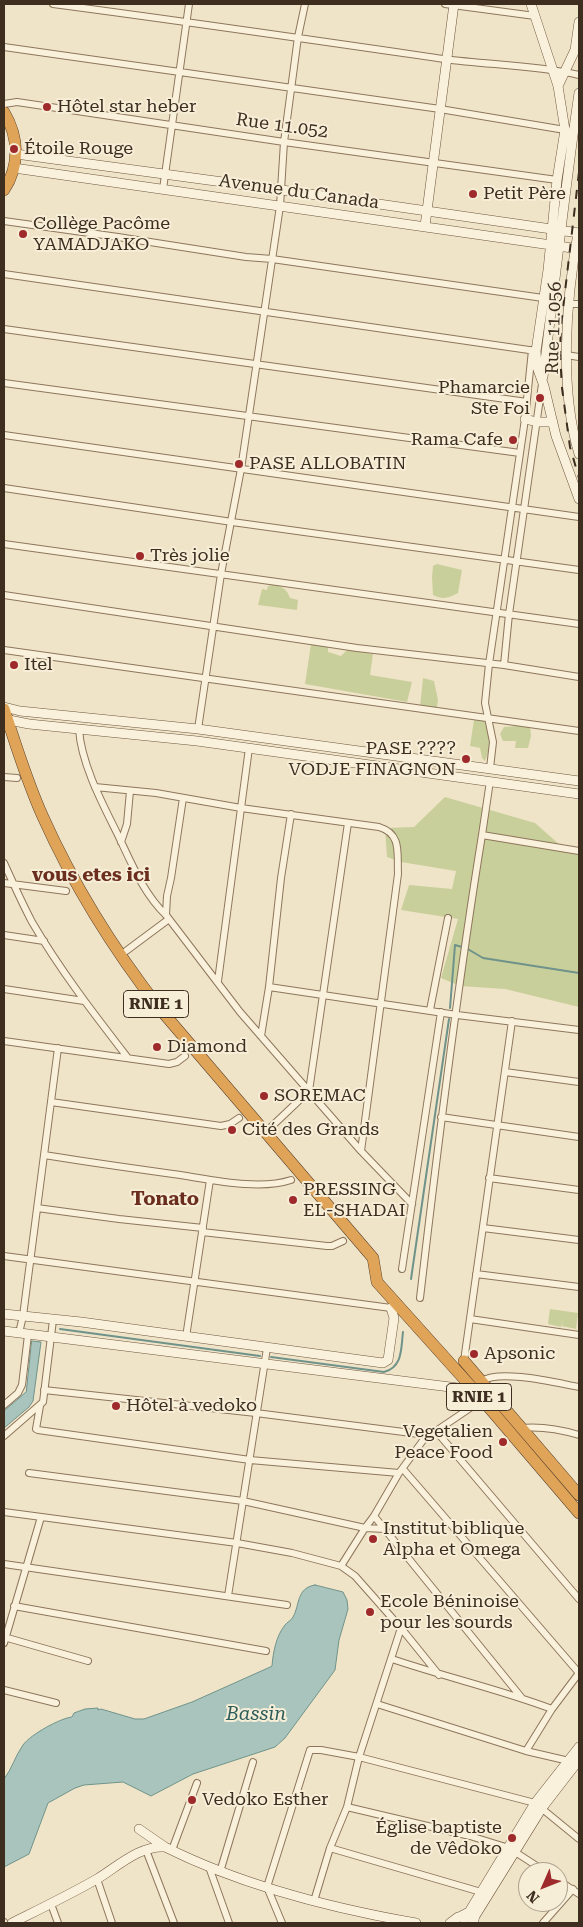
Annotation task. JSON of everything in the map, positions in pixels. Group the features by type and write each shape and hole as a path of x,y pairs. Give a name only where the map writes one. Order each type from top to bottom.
{"highway":[{"path":"4,112 14,132 16,154 14,168 4,190"},
{"name":"RNIE 1","path":"5,714 27,779 47,825 81,891 120,955 160,1009 373,1258 377,1282 394,1306 522,1428 579,1495"},
{"name":"RNIE 1","path":"464,1360 478,1385 482,1400 579,1513"}],"street":[{"path":"53,4 186,21 447,59 551,69 579,75"},
{"path":"163,189 189,4"},
{"path":"198,730 221,574 241,469 280,206 284,142 298,37 305,4"},
{"path":"425,226 447,59 451,4 535,16"},
{"path":"490,768 493,742 485,703 489,664 543,298 565,130 558,86 531,4"},
{"path":"558,86 577,50 579,22"},
{"path":"4,47 440,109 565,130"},
{"path":"504,665 509,614 537,422 560,247 567,175 579,96 560,97"},
{"name":"Rue 11.052","path":"4,104 17,102 172,126 557,180"},
{"name":"Avenue du Canada","path":"16,154 282,190 427,212 579,231"},
{"name":"Avenue du Canada","path":"14,168 577,249"},
{"path":"4,221 118,236 246,258 272,259 543,298"},
{"name":"Rue 11.056","path":"579,231 569,304 566,354 579,454"},
{"path":"4,274 534,350"},
{"path":"569,304 579,304"},
{"path":"4,329 527,402"},
{"path":"534,350 537,367 562,454 579,499"},
{"path":"566,354 579,357"},
{"path":"4,383 520,454"},
{"path":"525,419 537,422 553,422"},
{"path":"4,436 579,517"},
{"path":"4,488 579,570"},
{"path":"4,544 579,624"},
{"path":"4,595 357,648 504,665 579,676"},
{"path":"4,650 205,680 579,731"},
{"path":"5,714 20,711 198,730 579,781"},
{"path":"5,714 29,724 249,748 579,794"},
{"path":"79,729 95,787 121,842 157,906 168,917 240,1012 360,1151 412,1204"},
{"path":"218,981 249,748"},
{"path":"4,777 16,778"},
{"path":"420,1298 441,1117 457,1015 463,954 490,781"},
{"path":"95,787 156,793 241,808 348,823 387,830 396,839 398,874 360,1151"},
{"path":"121,842 127,824 130,791"},
{"path":"168,917 167,896 183,798"},
{"path":"261,1036 291,814"},
{"path":"270,1128 309,1091 348,823"},
{"path":"482,835 579,851"},
{"path":"4,863 13,884 44,941 84,1001 128,1058"},
{"path":"4,883 66,891"},
{"path":"126,951 168,917"},
{"path":"430,1010 448,918"},
{"path":"4,935 44,941"},
{"path":"269,987 457,1015 579,1030"},
{"path":"4,989 84,1001"},
{"path":"402,1269 441,1012"},
{"path":"464,1360 512,1021"},
{"path":"4,1046 4,1041 169,1064 177,1062 186,1056"},
{"path":"4,1405 18,1393 22,1385 24,1316 58,1048"},
{"path":"505,1072 579,1082"},
{"path":"51,1102 221,1126 230,1124 239,1118"},
{"path":"441,1117 579,1137"},
{"path":"44,1155 210,1180 266,1186 291,1180"},
{"path":"489,1178 579,1190"},
{"path":"186,1337 210,1180"},
{"path":"37,1208 327,1246 343,1241"},
{"path":"482,1228 579,1240"},
{"path":"4,1256 195,1282 394,1306 394,1318 388,1360 383,1363 81,1322 4,1314"},
{"path":"476,1274 579,1287"},
{"path":"470,1319 579,1334"},
{"path":"4,1436 43,1402 53,1320"},
{"path":"4,1331 264,1364 478,1385 487,1377 500,1376 579,1386"},
{"path":"228,1596 267,1348"},
{"path":"44,1390 256,1413 427,1435"},
{"path":"341,1566 401,1471 427,1435 482,1400"},
{"path":"40,1406 36,1429 38,1430 250,1460 401,1471 579,1673 552,1709 526,1751"},
{"path":"522,1428 560,1429 579,1435"},
{"path":"436,1431 579,1599"},
{"path":"29,1472 243,1501 365,1528 385,1529"},
{"path":"4,1512 237,1543 292,1553 341,1566 354,1576 401,1628 439,1675"},
{"path":"374,1516 521,1697"},
{"path":"41,1517 4,1639 88,1660"},
{"path":"4,1564 287,1605"},
{"path":"14,1606 266,1651"},
{"path":"314,1901 330,1848 347,1807 359,1757 401,1628"},
{"path":"392,1660 521,1697 552,1709"},
{"path":"4,1690 56,1702"},
{"path":"377,1704 526,1751 569,1761"},
{"path":"473,1923 474,1916 512,1850 579,1747"},
{"path":"282,1923 268,1887 310,1750 321,1750 359,1757 539,1806 579,1839"},
{"path":"539,1806 579,1760"},
{"path":"220,1872 253,1762"},
{"path":"169,1848 197,1783"},
{"path":"347,1807 470,1836 512,1850 531,1862"},
{"path":"174,1923 144,1851 144,1842 139,1829 169,1848 220,1872 314,1901 371,1915 416,1923"},
{"path":"12,1923 97,1879 144,1851 154,1847 169,1848"},
{"path":"330,1848 481,1892"},
{"path":"450,1923 455,1918 469,1912 481,1892 512,1850"},
{"path":"209,1867 229,1923"},
{"path":"97,1879 112,1923"},
{"path":"568,1886 579,1894"},
{"path":"543,1923 573,1889"},
{"path":"51,1904 58,1923"},
{"path":"461,1916 473,1923"}],"green space":[{"path":"437,564 462,570 458,593 446,598 433,595 433,566"},
{"path":"273,585 284,588 290,598 298,600 297,610 258,605 262,589 267,590 268,586"},
{"path":"311,644 328,646 328,652 341,656 347,650 373,654 370,675 412,682 407,702 305,684"},
{"path":"423,678 434,681 438,700 437,707 424,710 420,707"},
{"path":"481,717 488,721 491,729 490,746 485,761 482,758 480,748 470,746 474,720"},
{"path":"530,725 531,736 528,748 515,748 516,741 503,741 500,734 504,727"},
{"path":"445,797 535,823 568,852 579,854 579,1007 505,989 460,986 441,978 458,919 401,910 409,885 452,889 456,871 401,862 387,857 385,828 414,827"},
{"path":"550,1309 578,1313 576,1329 562,1326 563,1320 561,1327 548,1324"}],"water":[{"path":"32,1341 41,1342 33,1401 29,1407 4,1428 4,1411 26,1392"},
{"name":"Bassin","path":"315,1585 343,1592 347,1600 348,1609 339,1640 335,1670 285,1738 275,1747 193,1774 151,1796 123,1782 84,1785 75,1788 48,1803 29,1854 4,1867 4,1779 20,1749 32,1736 46,1727 72,1717 74,1713 85,1709 98,1708 98,1710 101,1709 135,1719 144,1719 192,1702 272,1666 279,1634 293,1617 302,1593"}],"waterway":[{"path":"450,1008 455,945 462,947"},
{"path":"466,948 483,958 579,973"},
{"path":"411,1279 449,1019"},
{"path":"60,1329 260,1356"},
{"path":"271,1357 384,1372 390,1370 398,1361 403,1332"}],"railway":[{"path":"579,172 561,326 560,353 562,388 570,447 579,478"}],"place":[{"name":"Hôtel star heber","path":"47,107"},
{"name":"Étoile Rouge","path":"14,149"},
{"name":"Petit Père","path":"473,194"},
{"name":"Collège Pacôme YAMADJAKO","path":"23,234"},
{"name":"Phamarcie Ste Foi","path":"540,398"},
{"name":"Rama Cafe","path":"513,440"},
{"name":"PASE ALLOBATIN","path":"239,464"},
{"name":"Très jolie","path":"140,556"},
{"name":"Itel","path":"14,665"},
{"name":"PASE ???? VODJE FINAGNON","path":"466,759"},
{"name":"Diamond","path":"157,1047"},
{"name":"SOREMAC","path":"264,1096"},
{"name":"Cité des Grands","path":"232,1130"},
{"name":"PRESSING EL-SHADAI","path":"293,1200"},
{"name":"Apsonic","path":"474,1354"},
{"name":"Hôtel à vedoko","path":"116,1406"},
{"name":"Vegetalien Peace Food","path":"503,1442"},
{"name":"Institut biblique Alpha et Omega","path":"373,1539"},
{"name":"Ecole Béninoise pour les sourds","path":"370,1612"},
{"name":"Vedoko Esther","path":"192,1800"},
{"name":"Église baptiste de Vêdoko","path":"512,1838"}],"district":[{"name":"vous etes ici","path":"91,875"},
{"name":"Tonato","path":"165,1199"}]}
